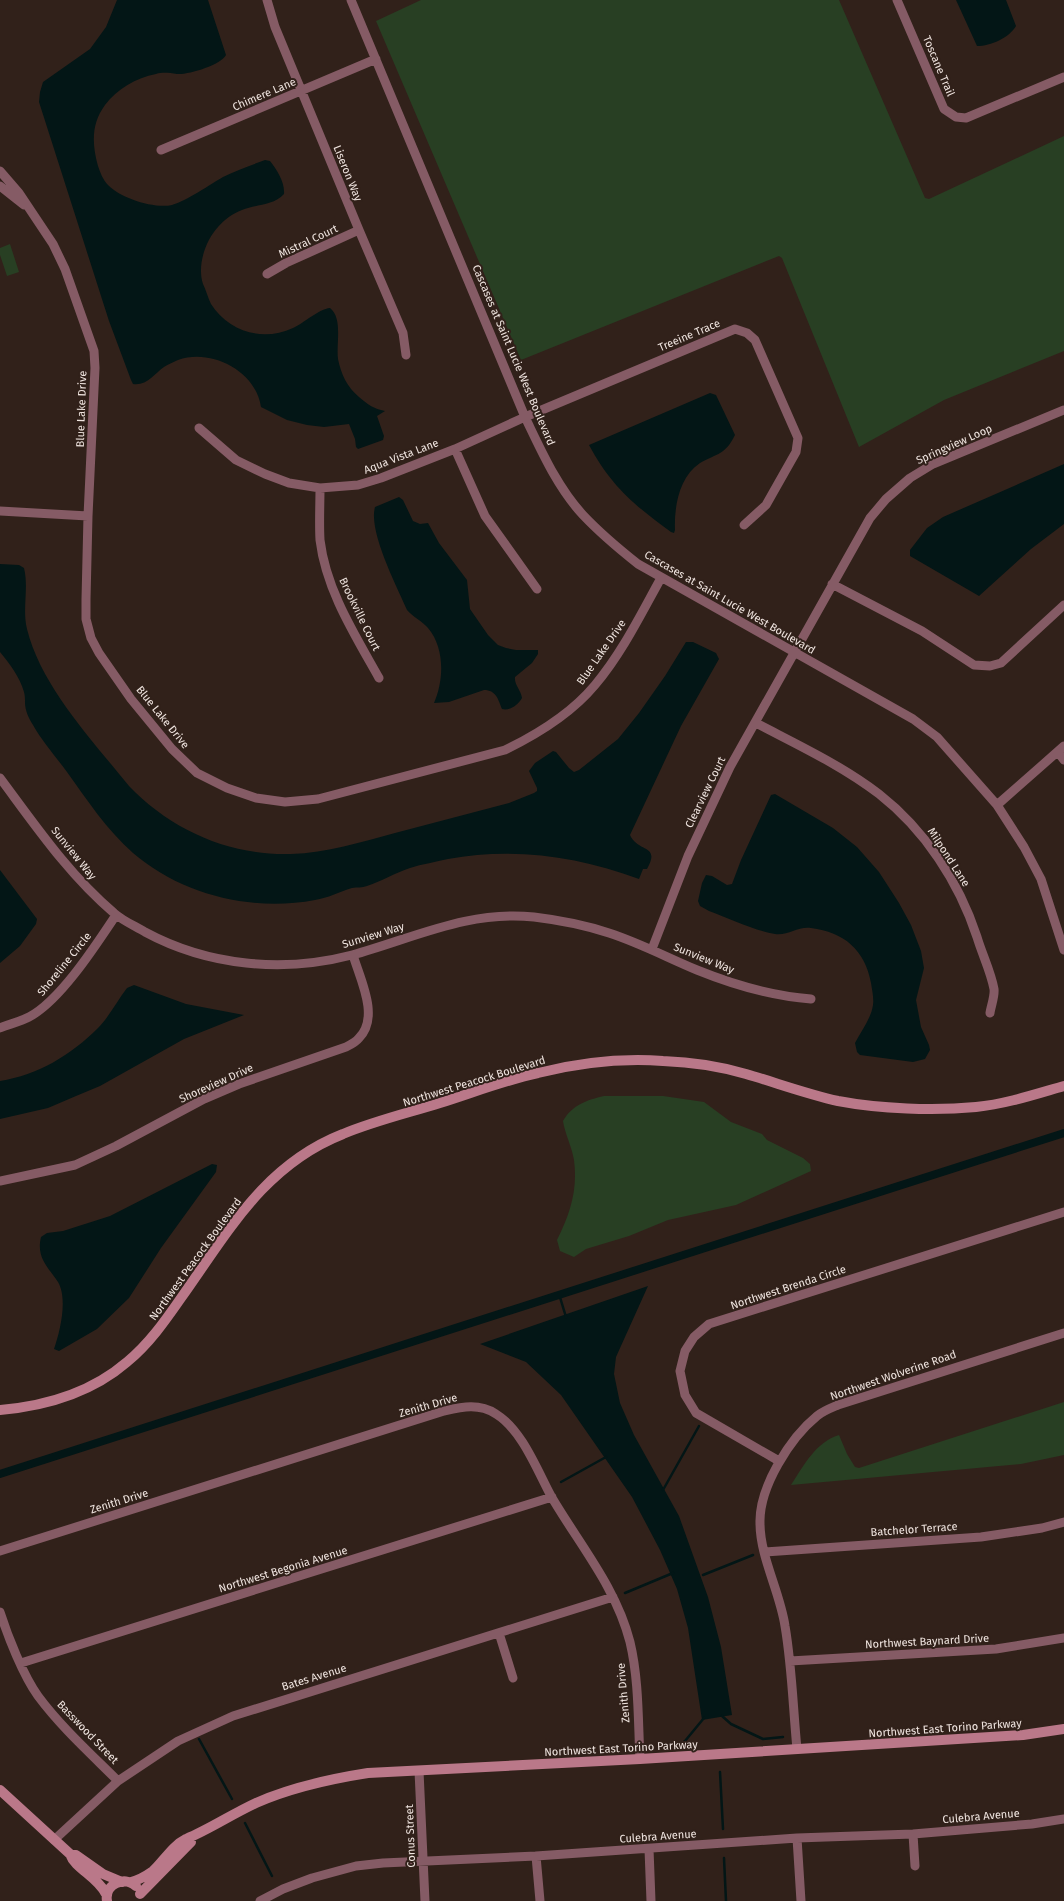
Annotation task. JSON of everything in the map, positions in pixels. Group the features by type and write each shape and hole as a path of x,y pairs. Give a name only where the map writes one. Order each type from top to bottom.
{"street":[{"name":"Liseron Way","path":"267,0 275,27 359,230 404,333 406,355"},
{"name":"Cascases at Saint Lucie West Boulevard","path":"351,0 525,417 559,483 582,514 608,539 638,564 913,719 937,737 997,805 1024,847 1041,879 1064,950"},
{"name":"Toscane Trail","path":"897,0 944,109 956,117 966,118 1064,77"},
{"name":"Chimere Lane","path":"160,150 376,59"},
{"name":"Blue Lake Drive","path":"0,171 19,193 53,244 66,269 94,351 95,368 88,516 86,619 91,638 99,653 132,699 172,749 196,773 227,788 256,798 285,802 318,799 460,763 504,750 531,737 577,704 595,685 626,641 661,578"},
{"name":"Blue Lake Drive","path":"0,186 30,210"},
{"name":"Mistral Court","path":"267,274 286,263 359,230"},
{"name":"Treeine Trace","path":"525,417 735,329 747,333 754,340 798,438 796,452 766,505 744,525"},
{"name":"Springview Loop","path":"794,653 870,518 886,499 910,478 933,464 1064,410"},
{"name":"Aqua Vista Lane","path":"199,428 236,460 265,474 289,483 320,488 358,485 381,478 455,448 525,417"},
{"path":"455,448 485,516 537,589"},
{"name":"Brookville Court","path":"320,488 320,541 326,569 336,596 352,630 379,678"},
{"path":"0,511 88,516"},
{"path":"832,584 922,632 974,665 990,666 1001,663 1064,605"},
{"name":"Clearview Court","path":"652,949 688,856 730,767 794,653"},
{"name":"Milpond Lane","path":"756,723 840,768 879,794 919,832 936,855 958,891 971,920 994,990 990,1013"},
{"path":"997,805 1061,749 1064,760"},
{"name":"Sunview Way","path":"0,778 57,853 88,889 116,915 166,943 202,955 241,963 277,965 319,962 353,954 459,921 497,916 531,917 608,932 652,949 697,970 740,986 785,997 811,999"},
{"name":"Shoreline Circle","path":"0,1028 29,1018 52,1001 98,942 116,915"},
{"name":"Shoreview Drive","path":"0,1181 39,1174 75,1165 239,1084 346,1047 360,1038 368,1022 368,1002 353,954"},
{"name":"Northwest Peacock Boulevard","path":"0,1410 24,1408 58,1400 78,1393 125,1364 159,1329 244,1210 264,1186 306,1151 342,1134 536,1073 578,1065 661,1060 708,1065 743,1073 840,1101 890,1107 926,1108 977,1107 1010,1101 1064,1086"},
{"name":"Northwest Brenda Circle","path":"779,1461 696,1413 685,1395 680,1371 685,1351 694,1337 709,1324 1064,1212"},
{"name":"Northwest Wolverine Road","path":"797,1750 790,1661 785,1624 765,1552 760,1524 762,1502 779,1461 802,1430 818,1415 838,1405 1064,1333"},
{"name":"Zenith Drive","path":"0,1551 444,1411 464,1406 486,1409 494,1412 508,1422 552,1497 594,1562 613,1597 629,1641 636,1675 640,1759"},
{"name":"Northwest Begonia Avenue","path":"21,1663 552,1497"},
{"name":"Batchelor Terrace","path":"765,1552 981,1537 1042,1528 1064,1522"},
{"name":"Bates Avenue","path":"54,1840 118,1781 178,1741 233,1716 613,1597"},
{"name":"Basswood Street","path":"0,1612 12,1644 37,1694 62,1725 118,1781"},
{"path":"499,1633 513,1678"},
{"name":"Northwest Baynard Drive","path":"790,1661 996,1649 1064,1638"},
{"name":"Northwest East Torino Parkway","path":"106,1897 111,1885 147,1876 174,1848 227,1817 257,1803 307,1785 331,1779 368,1773 797,1750 1023,1735 1064,1729"},
{"name":"Conus Street","path":"420,1771 425,1901"},
{"path":"0,1790 70,1854 76,1856 103,1874 127,1882 141,1898"},
{"name":"Culebra Avenue","path":"260,1901 298,1882 337,1870 382,1862 536,1856 797,1838 913,1834 1032,1824 1064,1819"},
{"path":"913,1834 916,1866"},
{"name":"Northwest East Torino Parkway","path":"141,1898 190,1844 192,1838"},
{"path":"797,1838 801,1901"},
{"path":"649,1849 650,1901"},
{"path":"70,1854 72,1860 98,1881 106,1897"},
{"path":"536,1856 540,1901"}],"green space":[{"path":"421,0 839,0 925,198 929,199 1064,136 1064,351 944,400 859,447 782,258 779,256 521,360 376,21"},
{"path":"10,244 19,272 7,276 0,255 0,248"},
{"path":"604,1096 663,1096 704,1102 731,1122 762,1134 767,1140 803,1158 810,1164 811,1171 736,1205 668,1220 629,1236 586,1249 574,1257 560,1251 557,1240 566,1221 572,1202 575,1182 574,1160 563,1121 575,1107 592,1099"},
{"path":"1064,1402 1064,1455 1021,1464 791,1485 811,1455 831,1438 839,1435 847,1454 855,1467 859,1468"}],"shaded area":[{"path":"117,0 208,0 226,55 223,59 211,66 196,71 182,74 161,73 141,78 121,89 110,99 100,112 94,134 96,158 105,181 113,190 129,198 147,204 165,206 178,203 228,174 265,160 270,161 278,172 282,181 284,194 275,201 247,208 229,217 213,233 206,246 203,254 201,277 211,304 218,314 227,322 237,328 259,334 282,332 293,328 316,313 330,308 334,312 338,325 338,359 343,375 351,389 362,400 374,408 385,411 377,416 384,436 383,440 358,449 356,447 355,439 349,424 324,427 287,420 261,407 257,394 251,383 241,373 217,360 204,357 191,357 178,360 160,370 150,379 142,383 133,384 109,321 39,102 43,82 90,49 106,27"},
{"path":"956,0 1006,0 1016,26 1004,38 988,45 977,46"},
{"path":"710,393 716,395 735,435 724,450 700,463 687,476 679,493 674,533 646,513 624,494 606,472 589,445"},
{"path":"1064,464 1064,524 1031,549 979,596 910,556 910,550 927,528 943,517"},
{"path":"399,497 403,500 413,521 420,524 428,523 439,543 467,580 470,609 488,635 498,645 506,648 516,650 538,650 538,654 532,663 515,677 522,698 514,707 502,709 494,693 488,690 449,702 434,703 440,684 441,674 438,645 428,628 407,610 379,544 376,530 374,517 375,507"},
{"path":"0,564 19,565 24,568 26,583 25,614 27,629 34,650 44,671 69,712 129,786 163,815 203,837 224,845 268,853 291,854 318,852 509,803 534,793 537,791 537,788 529,771 535,763 553,751 556,752 574,772 579,770 618,739 639,713 665,676 686,642 693,642 716,653 719,659 681,726 630,835 634,841 650,852 651,856 651,861 647,869 643,869 639,879 592,864 569,859 520,854 472,855 419,865 367,886 352,888 320,899 291,903 267,904 243,901 219,897 173,880 152,868 133,853 106,825 45,743 28,714 25,706 24,692 20,681 0,652"},
{"path":"775,794 833,828 857,847 879,872 899,903 911,925 921,951 924,968 916,1000 921,1027 930,1050 925,1059 913,1062 860,1055 857,1052 855,1043 866,1025 872,1010 873,994 868,971 864,961 858,952 843,938 823,930 811,928 802,928 784,934 775,934 733,921 700,906 698,901 702,883 706,875 712,876 727,885 732,884 741,860 771,795"},
{"path":"0,870 37,919 36,924 20,946 0,963"},
{"path":"134,985 186,1004 244,1015 184,1039 100,1086 48,1108 0,1119 0,1081 41,1069 77,1047 102,1024 127,988"},
{"path":"212,1164 217,1165 216,1172 161,1248 129,1298 97,1329 59,1351 54,1349 61,1325 63,1306 62,1297 58,1282 42,1257 40,1251 41,1237 47,1233 63,1231 110,1216"},
{"path":"648,1286 616,1357 614,1374 620,1403 634,1435 679,1516 708,1597 721,1647 732,1715 702,1720 688,1628 677,1589 660,1550 632,1497 561,1395 526,1362 480,1344"}],"waterway":[{"path":"0,1474 1064,1133"},
{"path":"559,1294 566,1317"},
{"path":"663,1490 699,1426"},
{"path":"561,1482 606,1457"},
{"path":"703,1575 753,1555"},
{"path":"625,1593 673,1573"},
{"path":"722,1716 731,1724 763,1739 783,1737"},
{"path":"664,1744 680,1744 685,1741 704,1718"},
{"path":"199,1739 232,1799"},
{"path":"720,1772 723,1829"},
{"path":"245,1823 272,1876"},
{"path":"724,1858 726,1901"}]}
